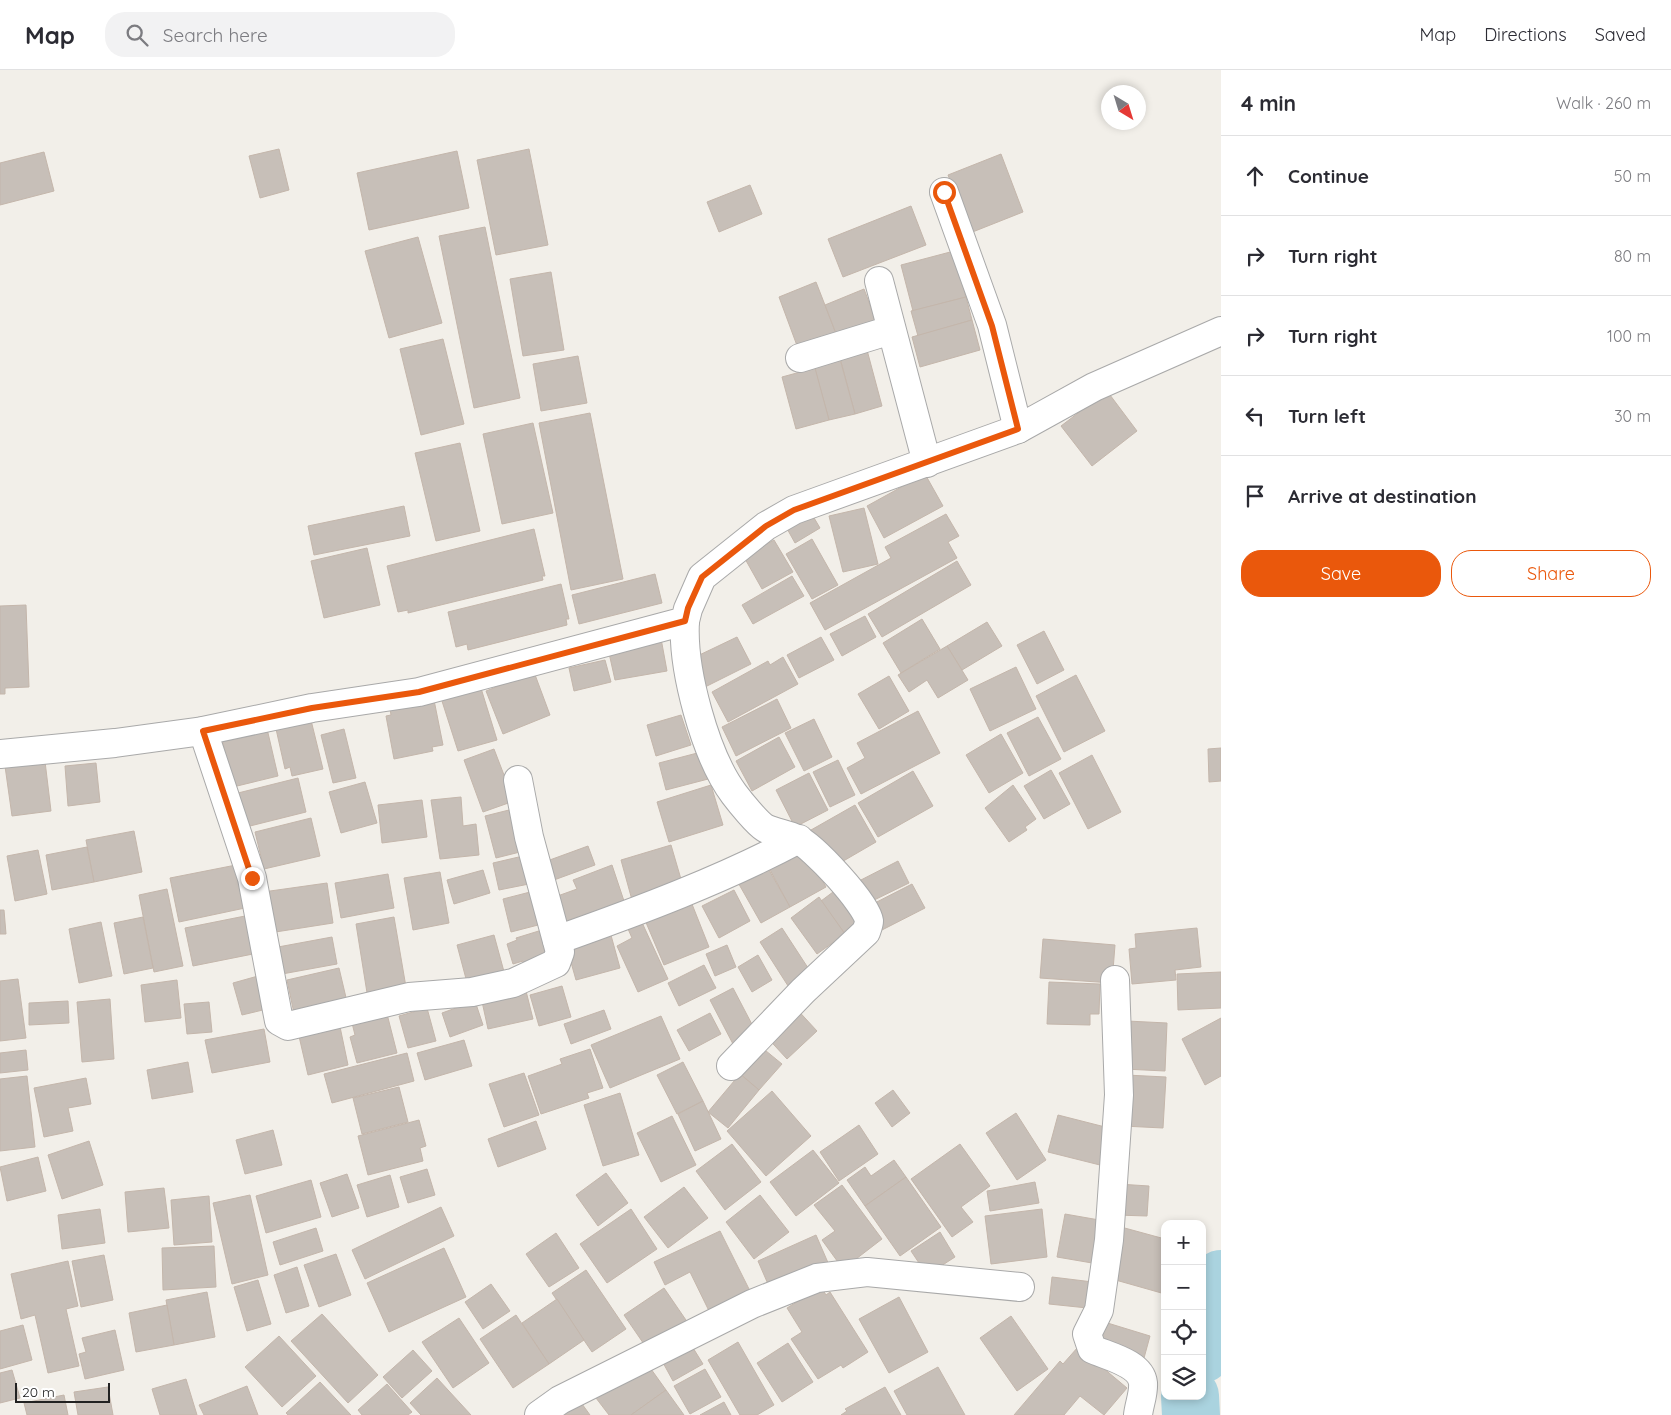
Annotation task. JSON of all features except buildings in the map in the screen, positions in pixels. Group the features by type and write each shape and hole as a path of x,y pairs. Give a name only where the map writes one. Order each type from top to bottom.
{"street":[{"path":"944,192 992,326 1018,429"},
{"path":"879,282 927,463"},
{"path":"800,358 892,330"},
{"path":"731,1066 803,991 866,932 869,921 863,906 848,886 799,839 764,827 734,794 708,746 687,663 684,642 688,608 702,577 766,526 794,510 1018,429 1094,386 1221,331"},
{"path":"0,754 115,743 203,731 312,708 419,692 685,621"},
{"path":"203,731 252,878 279,1021 288,1026 408,997 472,992 513,983 556,963 560,952 529,836 518,780"},
{"path":"557,940 619,919 752,864 799,839"},
{"path":"1116,980 1120,1095 1109,1240 1100,1310 1087,1334 1092,1349 1133,1367 1140,1373 1143,1384 1138,1415"},
{"path":"539,1415 560,1400 752,1304 817,1278 867,1272 1020,1287"}],"waterway":[{"path":"1206,1338 1221,1279"},
{"path":"1190,1400 1191,1415"}],"route":[{"path":"252,878 203,731 312,708 419,692 685,621 693,594 702,577 766,526 794,510 1018,429 992,326 966,247 944,192"}]}
